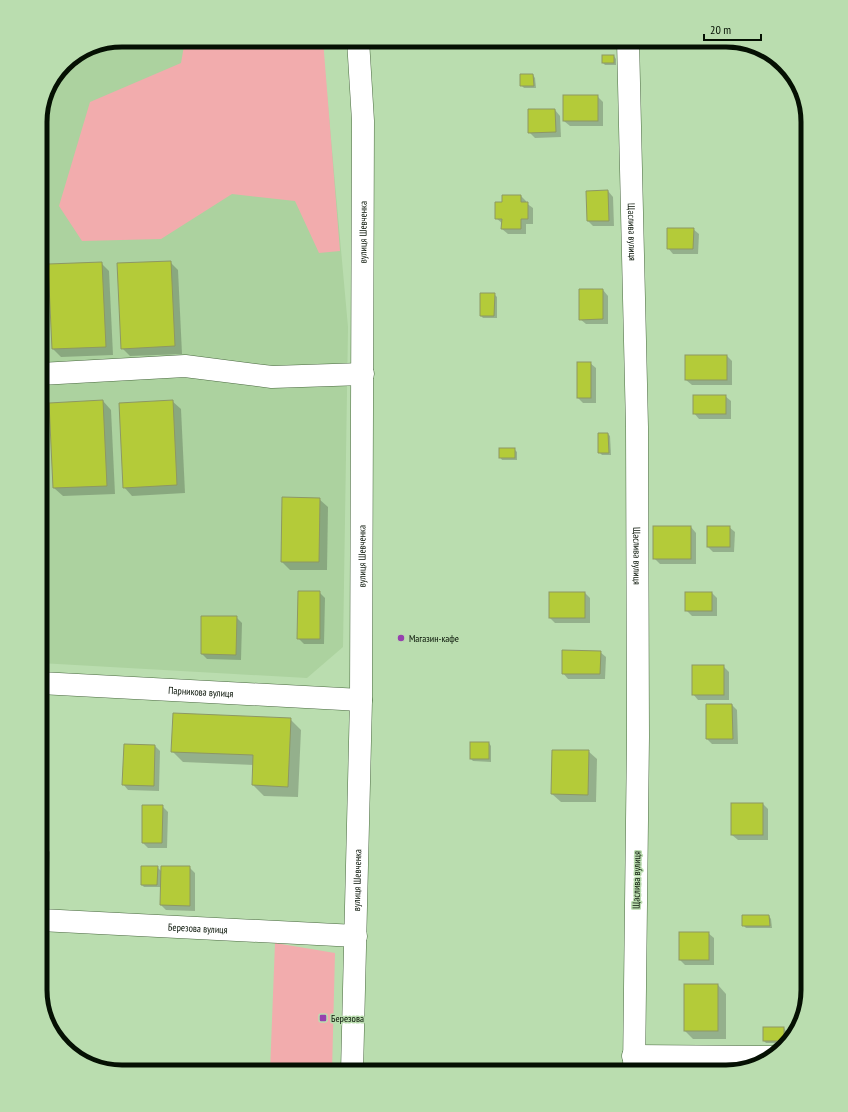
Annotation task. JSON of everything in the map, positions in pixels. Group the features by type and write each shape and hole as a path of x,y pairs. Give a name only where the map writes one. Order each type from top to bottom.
{"street":[{"name":"вулиця Шевченка","path":"352,1065 361,700 363,374 363,121 358,47"},
{"name":"Щаслива вулиця","path":"628,47 637,499 638,738 633,1064"},
{"path":"47,374 185,366 272,377 363,374"},
{"name":"Парникова вулиця","path":"47,683 361,700"},
{"name":"Березова вулиця","path":"47,920 356,936"},
{"path":"633,1064 757,1058"}],"shaded area":[{"path":"122,47 323,47 348,327 343,647 307,678 47,663 47,117 51,98 57,85 69,69 85,57 98,51 108,48"},
{"path":"184,47 324,47 340,251 319,253 295,201 232,194 161,239 82,241 59,206 90,102 181,63"},
{"path":"275,943 335,953 332,1065 270,1065"}],"building":[{"path":"602,55 614,55 614,63 602,63"},
{"path":"520,74 533,74 534,86 520,86"},
{"path":"563,95 598,95 598,121 563,121"},
{"path":"528,109 555,109 556,132 528,133"},
{"path":"608,190 609,221 587,221 586,191"},
{"path":"502,195 521,195 521,202 528,202 528,219 521,219 521,229 501,229 502,219 495,219 495,202 502,202"},
{"path":"667,228 694,228 693,249 667,249"},
{"path":"171,261 175,346 121,349 117,263"},
{"path":"102,262 106,347 52,349 48,264"},
{"path":"579,289 603,289 603,319 579,320"},
{"path":"480,293 495,293 494,316 480,316"},
{"path":"685,355 727,355 727,380 685,380"},
{"path":"577,362 591,362 591,398 577,398"},
{"path":"693,395 726,395 726,414 693,414"},
{"path":"103,400 107,486 53,488 49,403"},
{"path":"173,400 177,485 123,488 119,403"},
{"path":"598,433 608,433 609,453 598,453"},
{"path":"499,448 515,448 515,458 499,458"},
{"path":"282,497 320,498 319,562 281,562"},
{"path":"653,526 691,526 691,559 653,559"},
{"path":"707,526 730,526 730,547 707,547"},
{"path":"298,591 320,591 320,639 297,639"},
{"path":"549,592 585,592 585,618 549,618"},
{"path":"685,592 712,592 712,611 685,611"},
{"path":"201,616 237,616 236,655 201,654"},
{"path":"562,650 601,651 600,674 562,674"},
{"path":"692,665 724,665 724,695 692,695"},
{"path":"706,704 732,704 733,739 706,739"},
{"path":"173,713 291,718 288,787 252,785 253,755 171,752"},
{"path":"470,742 489,742 489,759 470,759"},
{"path":"124,744 155,745 154,786 122,785"},
{"path":"552,750 589,750 588,795 551,794"},
{"path":"731,803 763,803 763,835 731,835"},
{"path":"142,805 163,805 162,843 142,843"},
{"path":"141,866 158,866 157,885 141,885"},
{"path":"161,866 190,866 190,906 160,905"},
{"path":"742,915 769,915 770,926 742,926"},
{"path":"679,932 709,932 709,960 679,960"},
{"path":"684,984 718,984 718,1031 684,1031"},
{"path":"763,1027 784,1027 784,1036 780,1041 763,1041"}],"place":[{"name":"Магазин-кафе","path":"401,638"},
{"name":"Березова","path":"323,1018"}]}
